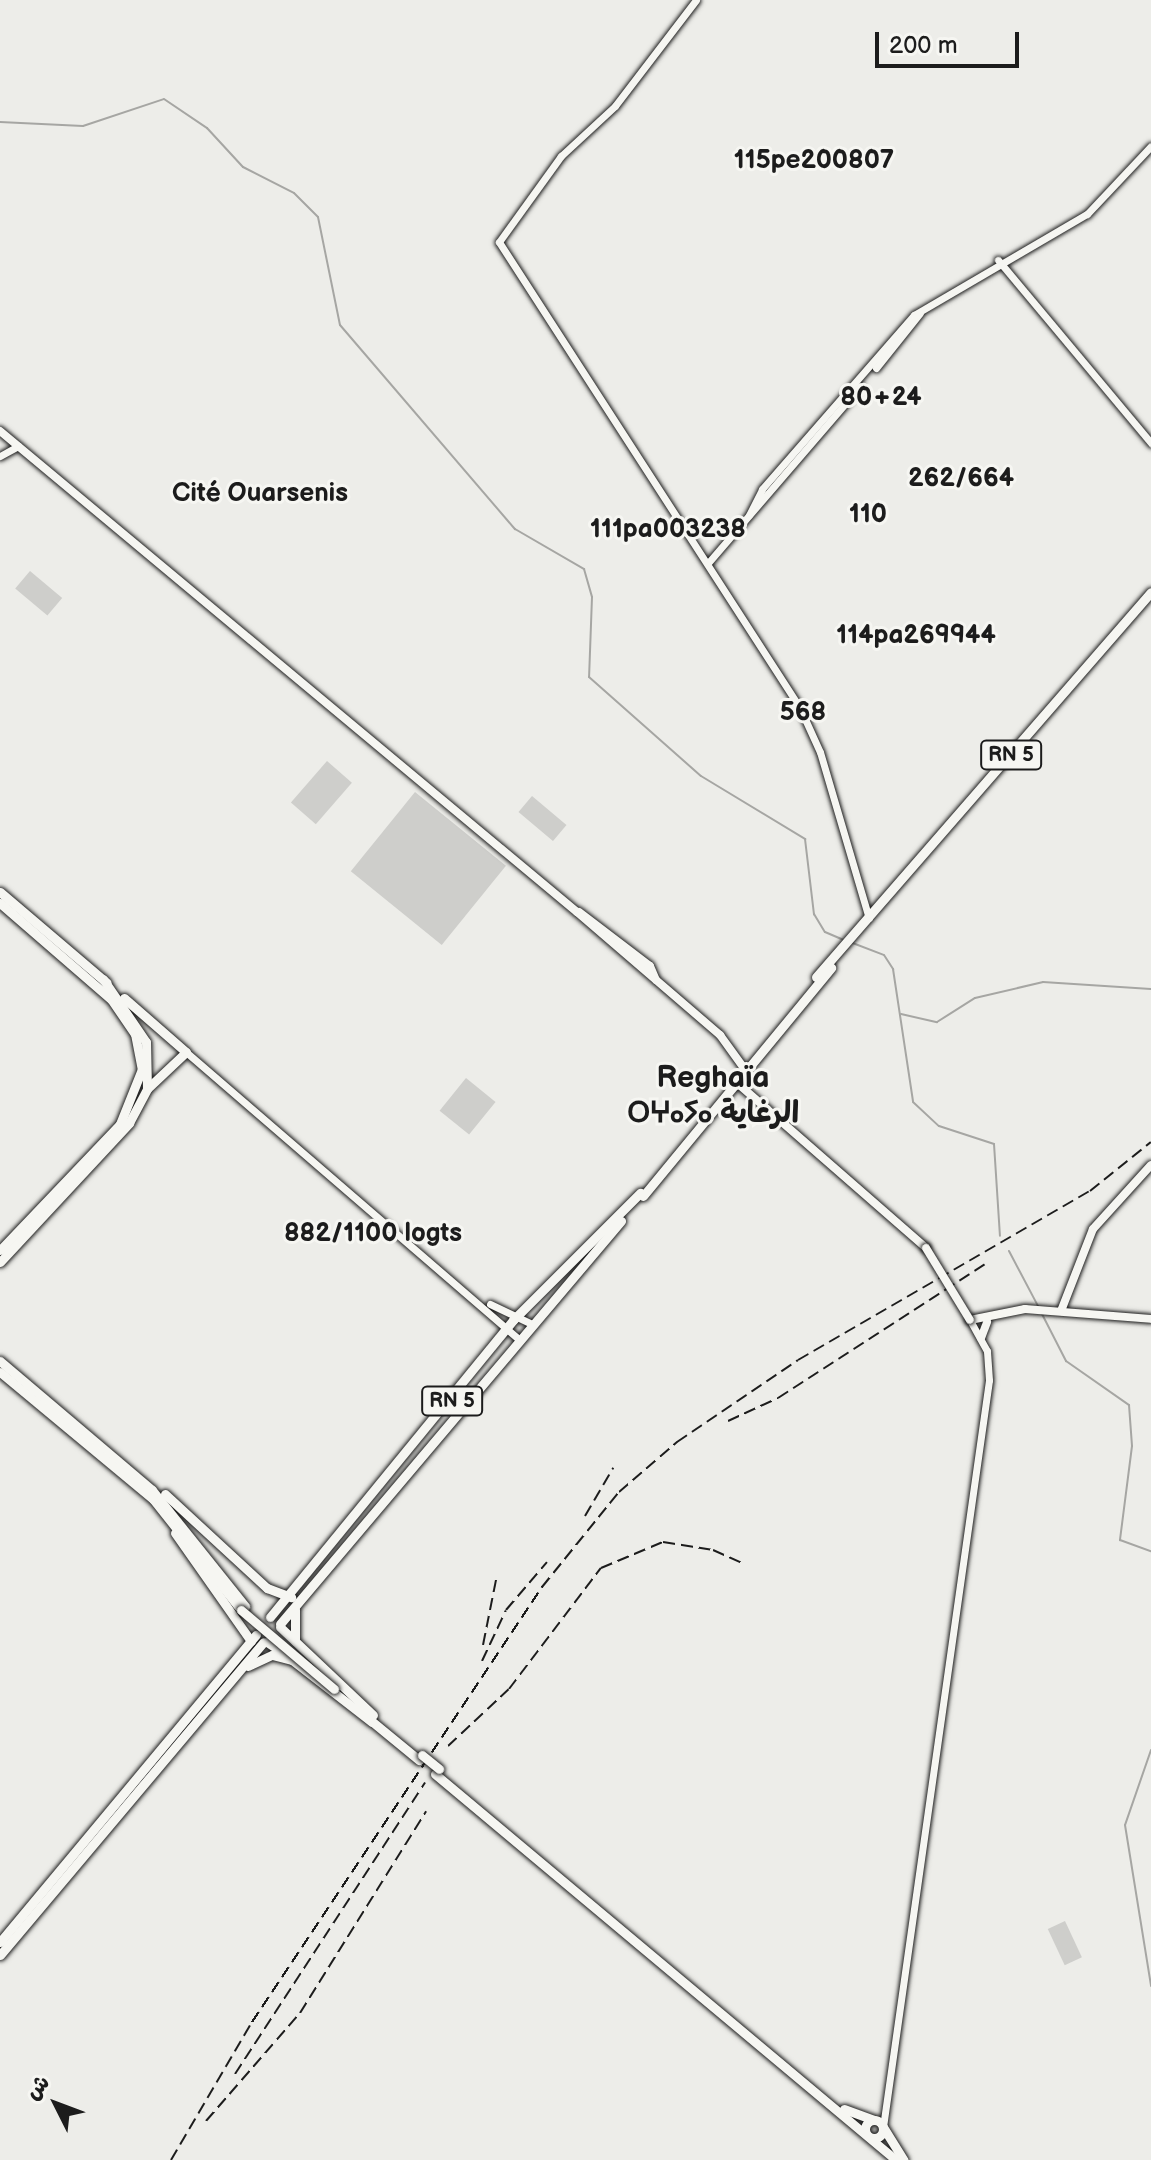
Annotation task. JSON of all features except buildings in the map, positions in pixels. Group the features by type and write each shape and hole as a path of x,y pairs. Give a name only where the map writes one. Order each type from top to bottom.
{"main road":[{"path":"0,431 577,912 650,966 656,981 720,1039 741,1077 926,1248 970,1320 991,1319 1025,1309 1151,1319"},
{"name":"RN 5","path":"280,1626 532,1324 536,1310 641,1194 741,1077 869,918 1151,592"},
{"path":"0,892 186,1052 147,1089 129,1123 0,1262"},
{"path":"0,903 111,999 135,1034 142,1069 120,1124 0,1250"},
{"path":"103,979 146,1042 147,1089"},
{"path":"1061,1311 1093,1229 1151,1165"},
{"name":"RN 5","path":"273,1613 518,1315 536,1310"},
{"path":"981,1338 991,1319"},
{"path":"0,1361 182,1522 243,1608 846,2111 874,2120 883,2127 904,2160"},
{"path":"0,1372 233,1556 267,1588 288,1595 297,1603 295,1641"},
{"path":"121,1467 167,1521 253,1638 266,1642 373,1718"},
{"path":"267,1588 273,1613 280,1626 373,1718"},
{"path":"0,1955 230,1682 253,1638 256,1623 273,1613"},
{"path":"0,1942 243,1658 266,1642 280,1626"},
{"path":"230,1682 264,1657 292,1660"},
{"path":"437,1771 896,2160"},
{"path":"868,2136 866,2125 874,2120"},
{"path":"868,2136 880,2136 883,2127"}],"street":[{"path":"696,0 615,106 561,156 499,242 708,563 820,752 869,918"},
{"path":"708,563 920,313 998,260 1092,210 1151,146"},
{"path":"998,260 1151,443"},
{"path":"0,456 18,446"},
{"path":"186,1052 422,1251 499,1311 518,1315 532,1324"},
{"path":"422,1251 519,1339"},
{"path":"883,2127 989,1380 981,1338 970,1320"},
{"path":"874,2120 888,2098"}],"shaded area":[{"path":"30,571 62,598 47,616 15,589"},
{"path":"327,761 352,783 316,824 291,803"},
{"path":"415,792 506,866 442,945 351,871"},
{"path":"532,796 566,825 553,841 519,812"},
{"path":"466,1078 496,1102 469,1135 440,1111"},
{"path":"1065,1921 1082,1957 1065,1965 1048,1929"}],"waterway":[{"path":"0,122 83,126 164,99 207,128 243,167 294,193 318,217 340,325 515,529 584,569 592,597 589,677 701,776 805,839 814,914 825,932 844,940"},
{"path":"850,942 884,955 893,969 913,1102 939,1126 994,1144 1000,1236"},
{"path":"901,1014 937,1022 975,998 1043,982 1151,989"},
{"path":"1009,1251 1039,1308"},
{"path":"1042,1314 1066,1361 1129,1405 1132,1446 1120,1540 1151,1551"},
{"path":"1151,1750 1125,1825 1151,1986"}],"railway":[{"path":"171,2160 252,2022 542,1587 619,1492 677,1442 798,1360 1090,1191 1151,1142"},
{"path":"728,1421 778,1398 990,1261"},
{"path":"585,1516 613,1468"},
{"path":"448,1746 509,1689 601,1568 663,1542 713,1550 744,1564"},
{"path":"482,1661 506,1610 547,1562"},
{"path":"483,1645 497,1575"},
{"path":"235,2074 425,1782"},
{"path":"206,2121 300,2013 426,1811"}],"district":[{"name":"115pe200807","path":"814,161"},
{"name":"80+24","path":"881,398"},
{"name":"262/664","path":"961,479"},
{"name":"Cité Ouarsenis","path":"260,494"},
{"name":"110","path":"868,515"},
{"name":"111pa003238","path":"668,530"},
{"name":"114pa269944","path":"916,636"},
{"name":"568","path":"803,713"},
{"name":"Reghaïa ⵔⵖⴰⵢⴰ الرغاية","path":"713,1095"},
{"name":"882/1100 logts","path":"373,1234"}]}
